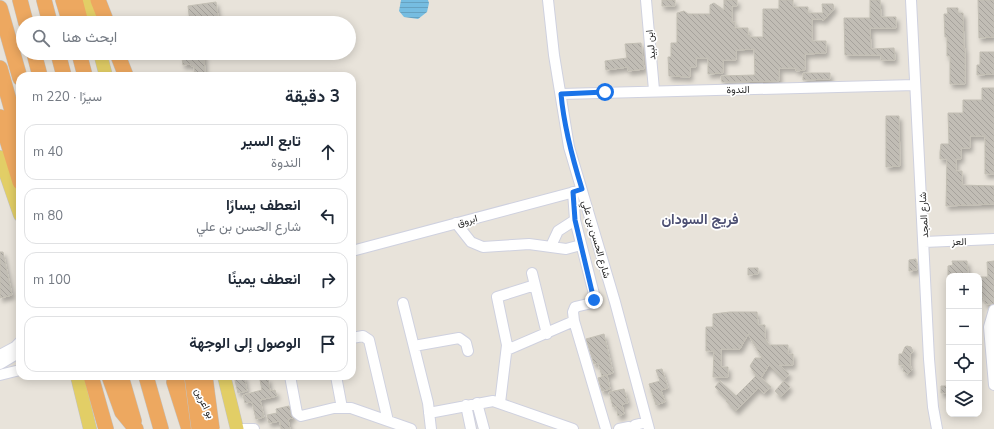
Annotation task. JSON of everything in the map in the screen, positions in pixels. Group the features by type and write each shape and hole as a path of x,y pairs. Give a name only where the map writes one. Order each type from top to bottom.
{"highway":[{"path":"20,0 24,16"},
{"path":"44,0 48,16"},
{"path":"64,0 68,16"},
{"path":"75,0 79,16"},
{"path":"94,0 100,16"},
{"path":"94,0 103,16"},
{"path":"0,8 18,72"},
{"path":"36,60 39,72"},
{"path":"60,60 63,72"},
{"path":"81,60 84,72"},
{"path":"91,60 94,72"},
{"path":"116,60 117,72"},
{"path":"118,60 124,72"},
{"path":"0,68 16,125"},
{"path":"0,117 16,169"},
{"path":"92,380 106,429"},
{"path":"110,380 122,412 136,429"},
{"path":"122,380 136,429"},
{"path":"147,380 160,429"},
{"path":"174,380 192,428"},
{"path":"192,428 193,380"},
{"path":"194,380 203,429"},
{"path":"194,380 212,429"}],"main road":[{"path":"93,16 94,0"},
{"path":"102,60 105,72"},
{"path":"0,157 16,203"},
{"path":"78,380 90,429"},
{"name":"بو اعرين","path":"194,380 218,429"},
{"path":"197,380 204,386 214,387 218,384 220,380"},
{"path":"225,380 237,429"}],"street":[{"name":"شارع الحسن بن علي","path":"548,0 554,55 567,136 578,191 621,324 648,426"},
{"name":"ابن لبيد","path":"646,0 654,90"},
{"name":"شارع المجد","path":"910,0 929,359 933,407 937,429"},
{"name":"الندوة","path":"561,94 654,90 915,85"},
{"path":"578,191 575,220 595,298 592,303 575,307 573,312 574,321 606,429"},
{"name":"ابروق","path":"356,251 578,191"},
{"path":"551,246 558,232 575,220"},
{"path":"456,223 471,242 483,247 529,244 566,249 581,245"},
{"name":"العز","path":"924,242 994,240"},
{"path":"532,273 547,334"},
{"path":"500,403 507,350 497,297 535,285"},
{"path":"403,303 429,413 431,429"},
{"path":"994,310 989,327 994,385"},
{"path":"507,350 547,334 574,321"},
{"path":"356,337 363,336 369,340 388,420"},
{"path":"414,346 459,338 466,343 468,351"},
{"path":"0,355 16,345"},
{"path":"0,364 16,354"},
{"path":"0,375 16,371"},
{"path":"291,380 299,415 304,416 342,408 358,410 411,429"},
{"path":"337,380 342,408"},
{"path":"429,413 488,401 500,403 573,429"},
{"path":"477,403 484,429"},
{"path":"466,405 471,429"},
{"path":"628,427 648,426"},
{"path":"244,429 254,429"}],"water":[{"path":"401,0 428,0 429,3 427,12 418,19 404,17 399,11"}],"building":[{"path":"662,0 675,0 675,6 662,6"},
{"path":"724,0 737,0 737,6 732,6 732,22 735,22 735,28 748,28 748,35 750,35 750,37 763,37 763,9 779,9 779,0 793,0 793,7 808,7 808,13 823,13 822,4 833,4 834,9 823,21 823,19 812,19 812,41 826,41 826,53 805,54 805,70 796,71 796,68 779,68 779,81 722,82 721,76 755,75 754,49 736,50 736,60 723,60 723,73 708,74 708,58 696,58 696,67 690,67 690,77 669,76 668,57 671,57 671,43 677,43 677,13 684,11 688,14 710,14 710,5 714,3 724,10"},
{"path":"870,0 880,0 881,17 896,17 896,28 870,28 871,49 894,48 895,60 881,60 881,55 845,55 844,18 870,18"},
{"path":"978,0 994,0 994,37 979,38"},
{"path":"216,2 218,16 189,16 188,6"},
{"path":"947,8 958,8 958,13 963,13 965,84 950,84 950,56 947,56 947,37 945,37 944,14 948,14"},
{"path":"641,43 644,69 628,71 628,67 606,70 605,61 627,58 625,44"},
{"path":"980,52 994,52 994,74 977,75 977,65 980,65"},
{"path":"182,60 204,60 205,72 195,72 194,66 191,66 191,64 183,65"},
{"path":"803,73 830,73 830,79 803,80"},
{"path":"982,88 994,88 994,174 985,174 985,136 970,136 970,148 961,148 961,159 956,159 956,171 962,171 962,185 994,186 994,204 946,206 947,159 940,159 940,152 941,144 949,144 948,113 963,113 963,100 982,100"},
{"path":"886,116 899,116 900,166 886,167"},
{"path":"0,252 3,252 12,295 0,298"},
{"path":"916,259 917,270 909,271 909,260"},
{"path":"952,261 967,261 968,273 948,273 948,266 953,265"},
{"path":"994,261 994,304 985,304 984,297 982,297 982,277 988,277 987,262"},
{"path":"748,268 758,268 758,274 748,275"},
{"path":"730,312 757,312 758,325 765,325 765,338 769,345 788,345 788,354 793,354 793,365 779,365 789,374 784,380 769,365 761,378 771,387 764,393 758,388 736,411 726,401 728,400 715,387 720,381 736,396 756,376 750,366 755,358 762,358 748,334 740,349 721,349 721,367 728,367 728,377 713,377 714,351 706,351 706,327 713,327 713,314"},
{"path":"604,334 613,373 602,376 598,363 594,364 586,339"},
{"path":"907,346 911,347 913,351 910,355 910,365 912,370 908,374 903,371 904,365 899,365 899,354 902,354"},
{"path":"662,369 668,388 661,390 665,402 656,405 649,384 660,381 656,370"},
{"path":"607,375 610,389 602,391 598,378"},
{"path":"235,380 245,380 247,391 238,393"},
{"path":"260,380 268,380 270,391 275,390 277,396 260,400 264,417 256,419 252,402 245,403 243,395 262,390"},
{"path":"784,381 790,387 781,397 775,391"},
{"path":"941,386 946,386 946,393 941,393"},
{"path":"624,389 628,403 622,404 624,414 618,416 616,406 613,407 609,392"},
{"path":"289,406 293,418 288,419 290,429 281,429 280,421 269,423 267,415 277,413 276,409"}],"district":[{"name":"فريج السودان","path":"700,219"}],"route":[{"path":"594,300 595,298 574,212 573,192 582,189 569,147 564,124 561,94 605,92"}]}
